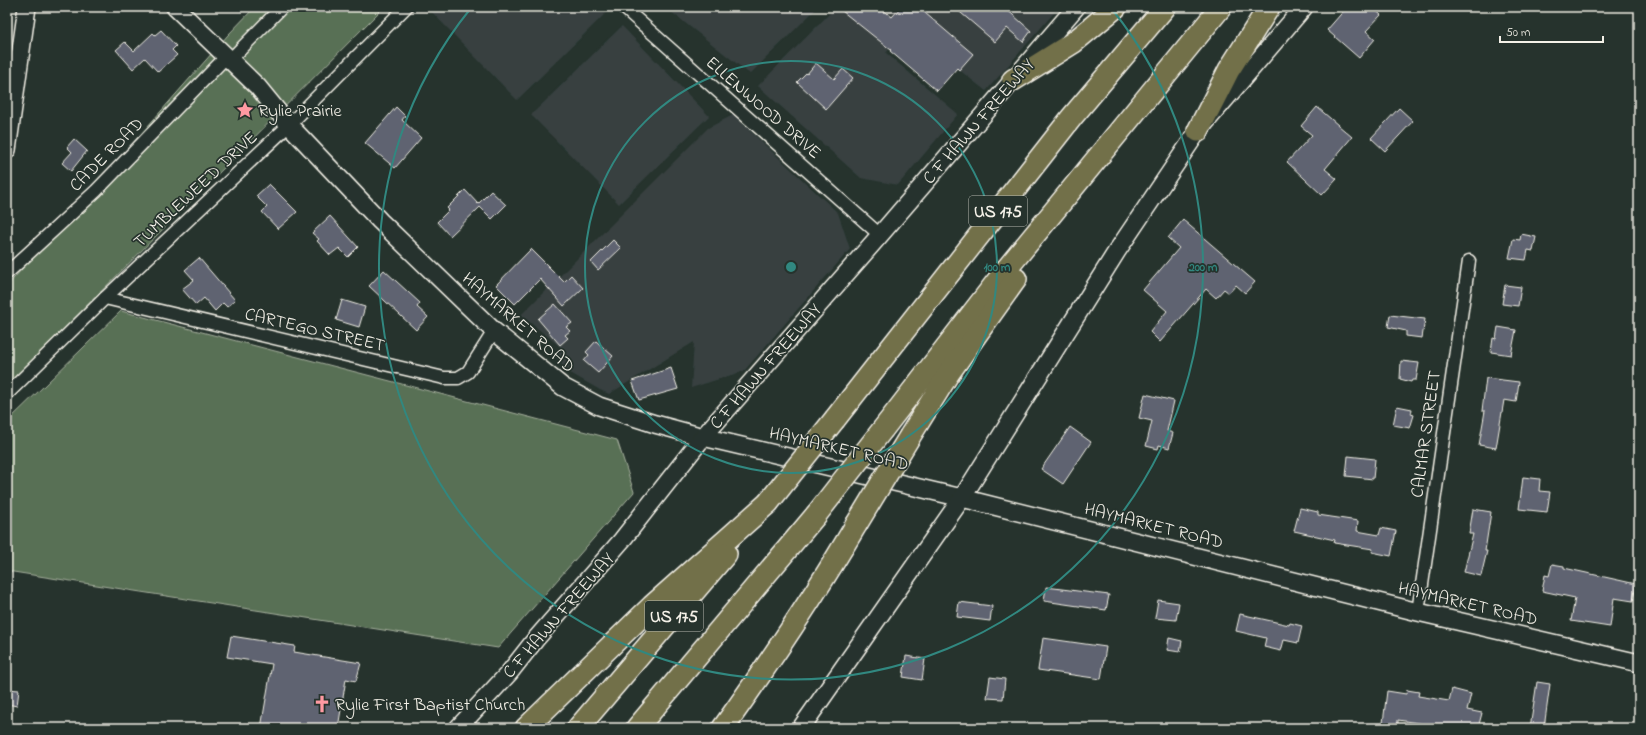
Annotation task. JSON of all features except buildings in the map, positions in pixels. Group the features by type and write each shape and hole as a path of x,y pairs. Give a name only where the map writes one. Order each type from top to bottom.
{"highway":[{"path":"1013,80 1074,42 1116,7"},
{"name":"US 175","path":"578,728 768,503 1072,117 1165,7"},
{"name":"US 175","path":"637,728 816,515 1005,271 1062,204 1221,7"},
{"path":"1198,130 1229,70 1269,7"},
{"path":"723,728 782,645 820,587 949,373 1016,280 1062,204"},
{"path":"526,728 652,606 768,503"}],"main road":[{"path":"7,150 27,7"},
{"name":"HAYMARKET ROAD","path":"175,7 258,88 289,125 380,221 494,332 563,387 599,406 655,424 703,437 962,498 1418,612 1639,663"},
{"name":"C F HAWN FREEWAY","path":"458,728 509,673 535,640 622,540 703,437 880,235 1076,7"},
{"path":"801,728 962,498 1117,251 1198,130 1304,7"}],"street":[{"name":"CADE ROAD","path":"7,273 96,191 282,7"},
{"name":"TUMBLEWEED DRIVE","path":"7,394 105,298 289,125 406,7"},
{"name":"ELLENWOOD DRIVE","path":"623,7 880,235"},
{"name":"CALMAR STREET","path":"1418,612 1469,261"},
{"name":"CARTEGO STREET","path":"105,298 444,378 458,378 468,372 494,332"}],"shaded area":[{"path":"431,7 602,7 607,12 517,100 429,9"},
{"path":"665,7 818,7 750,74"},
{"path":"836,7 1059,7 986,91 906,28 886,53 958,114 898,185 861,178 758,86"},
{"path":"622,26 709,116 619,204 531,115"},
{"path":"733,115 838,213 850,249 744,371 691,388 694,342 609,394 600,390 567,371 555,356 563,349 521,315 708,128"}],"green space":[{"path":"255,7 384,7 7,386 7,286 228,35"},
{"path":"121,311 617,440 634,492 498,648 7,571 7,422"}],"place":[{"name":"Rylie Prairie","path":"245,110"},
{"name":"Rylie First Baptist Church","path":"322,704"}]}
